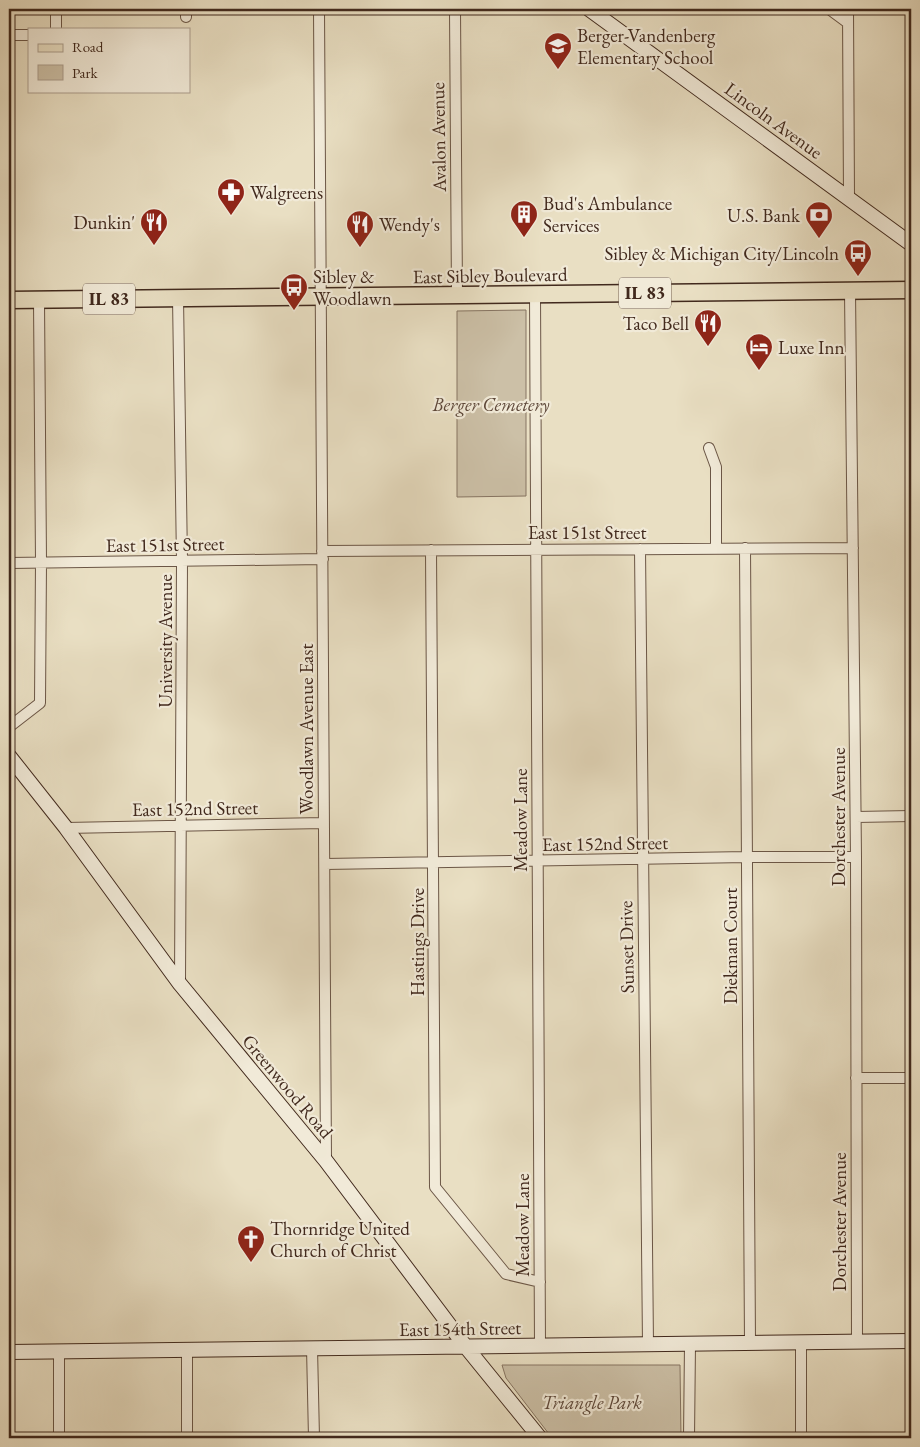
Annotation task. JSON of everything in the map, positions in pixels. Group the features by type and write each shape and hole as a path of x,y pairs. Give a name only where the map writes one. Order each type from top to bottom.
{"main road":[{"name":"East Sibley Boulevard","path":"9,300 910,289"}],"street":[{"path":"56,9 56,28"},
{"name":"Woodlawn Avenue East","path":"319,9 326,1161"},
{"name":"Avalon Avenue","path":"455,9 457,295"},
{"name":"Lincoln Avenue","path":"589,9 911,244"},
{"path":"829,9 848,23"},
{"path":"848,9 849,198"},
{"path":"9,35 28,34"},
{"name":"Dorchester Avenue","path":"850,291 856,817 857,1342"},
{"name":"Meadow Lane","path":"535,294 540,1346"},
{"name":"University Avenue","path":"178,298 182,561 180,984"},
{"path":"9,727 40,703 39,300"},
{"path":"709,448 716,467 716,548"},
{"name":"Diekman Court","path":"745,548 750,1343"},
{"name":"East 151st Street","path":"9,563 182,561 431,550 853,548"},
{"name":"Sunset Drive","path":"640,549 648,1344"},
{"name":"Hastings Drive","path":"431,550 436,1187 506,1274 540,1282"},
{"name":"Greenwood Road","path":"9,756 66,828 180,984 326,1161 466,1347 540,1438"},
{"path":"856,817 911,816"},
{"name":"East 152nd Street","path":"66,828 324,824"},
{"name":"East 152nd Street","path":"324,864 856,857"},
{"path":"856,1078 911,1078"},
{"name":"East 154th Street","path":"9,1352 911,1341"},
{"path":"801,1343 801,1438"},
{"path":"689,1438 690,1344"},
{"path":"312,1348 314,1438"},
{"path":"187,1350 187,1438"},
{"path":"59,1352 59,1438"},
{"path":"323,1438 355,1438"}],"green space":[{"name":"Berger Cemetery","path":"526,310 526,496 457,497 457,311"},
{"name":"Triangle Park","path":"502,1365 680,1365 681,1438 552,1438 506,1378"}],"place":[{"name":"Berger-Vandenberg Elementary School","path":"558,70"},
{"name":"Walgreens","path":"231,216"},
{"name":"Bud's Ambulance Services","path":"524,238"},
{"name":"U.S. Bank","path":"819,239"},
{"name":"Dunkin'","path":"154,246"},
{"name":"Wendy's","path":"360,248"},
{"name":"Sibley & Michigan City/Lincoln","path":"858,277"},
{"name":"Sibley & Woodlawn","path":"294,311"},
{"name":"Taco Bell","path":"708,347"},
{"name":"Luxe Inn","path":"759,371"},
{"name":"Thornridge United Church of Christ","path":"251,1263"}]}
